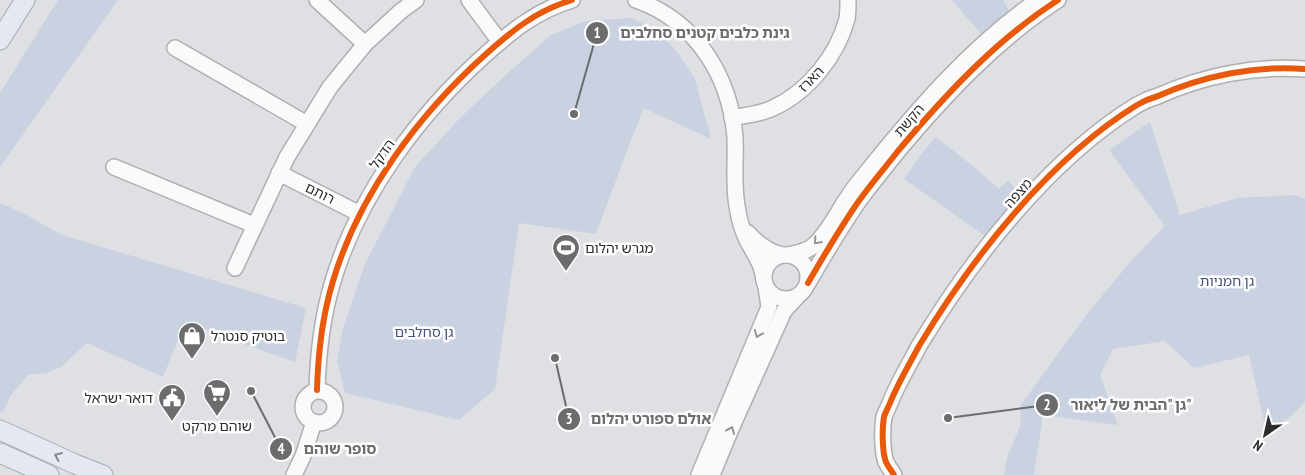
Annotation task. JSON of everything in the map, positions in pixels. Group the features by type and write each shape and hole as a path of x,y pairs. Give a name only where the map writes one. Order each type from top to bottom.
{"main road":[{"path":"0,40 25,0"},
{"path":"0,430 103,475"},
{"path":"0,453 49,475"}],"street":[{"path":"317,0 366,44"},
{"path":"235,268 287,157 330,87 366,44 401,11 416,0"},
{"path":"469,0 500,42"},
{"name":"הדקל","path":"317,390 321,336 333,281 360,214 379,181 423,120 463,75 513,31 539,13 572,0"},
{"path":"636,0 654,7 671,17 684,28 711,60 720,78 728,97 732,118 736,204 748,241 762,268 769,307 699,475"},
{"name":"הארז","path":"732,118 771,109 789,100 808,84 826,64 839,39 847,18 848,0"},
{"name":"הקשת","path":"786,255 801,253 812,248 861,179 923,106 987,41 1038,0"},
{"name":"הקשת","path":"808,283 856,205 910,136 995,48 1014,31 1058,0"},
{"path":"175,48 307,124"},
{"name":"מצפה","path":"894,475 886,462 882,439 884,417 913,357 964,278 1000,231 1069,157 1107,125 1139,104 1174,89 1204,79 1246,71 1285,68 1305,69"},
{"path":"114,167 254,225"},
{"name":"רותם","path":"279,174 360,214"},
{"path":"712,475 784,311 804,291 809,277 808,269 798,257 777,254 764,248 742,226"},
{"path":"786,255 776,257 766,266 764,273 765,284 771,293 777,297 784,299 797,297"},
{"path":"317,390 323,391 333,398 335,409 330,418 325,422 314,422 306,417 303,412 303,401 312,392 317,390"},
{"path":"294,474 303,456 314,422"}],"green space":[{"path":"58,0 118,0 0,167 0,93"},
{"path":"952,0 1003,0 1013,18 987,41"},
{"name":"גן סחלבים","path":"632,18 660,33 678,53 695,79 711,139 644,108 596,234 519,223 495,389 459,420 345,393 337,361 343,328 365,264 415,167 460,118 551,35 586,21"},
{"name":"גן חמניות","path":"1150,122 1180,215 1237,198 1295,195 1305,199 1305,402 1288,419 1266,430 1249,355 1194,368 1165,341 1113,349 1100,375 1118,425 1043,415 1034,475 1004,475 1008,455 1020,426 1020,406 1087,314 1131,261 1165,226 1109,150"},
{"path":"936,137 999,189 1008,180 1024,199 988,238 904,179"},
{"path":"0,203 23,213 62,235 306,308 295,362 185,323 163,377 87,343 61,367 46,373 28,375 11,395 3,412 0,411"}],"cycle path":[{"path":"317,390 321,335 333,281 358,217 394,157 437,103 486,54 526,22 559,4 572,0"},
{"path":"808,283 856,205 916,130 972,70 1013,33 1058,0"},
{"path":"894,475 885,458 883,427 884,415 900,381 919,346 963,279 988,245 1043,182 1073,153 1105,127 1137,105 1148,100 1193,83 1230,74 1267,69 1305,69"}],"place":[{"name":"גינת כלבים קטנים סחלבים","path":"574,114"},
{"name":"מגרש יהלום","path":"566,272"},
{"name":"אולם ספורט יהלום","path":"555,358"},
{"name":"בוטיק סנטרל","path":"192,360"},
{"name":"סופר שוהם","path":"251,391"},
{"name":"שוהם מרקט","path":"217,417"},
{"name":"גן \"הבית של ליאור\"","path":"948,418"},
{"name":"דואר ישראל","path":"172,422"}]}
